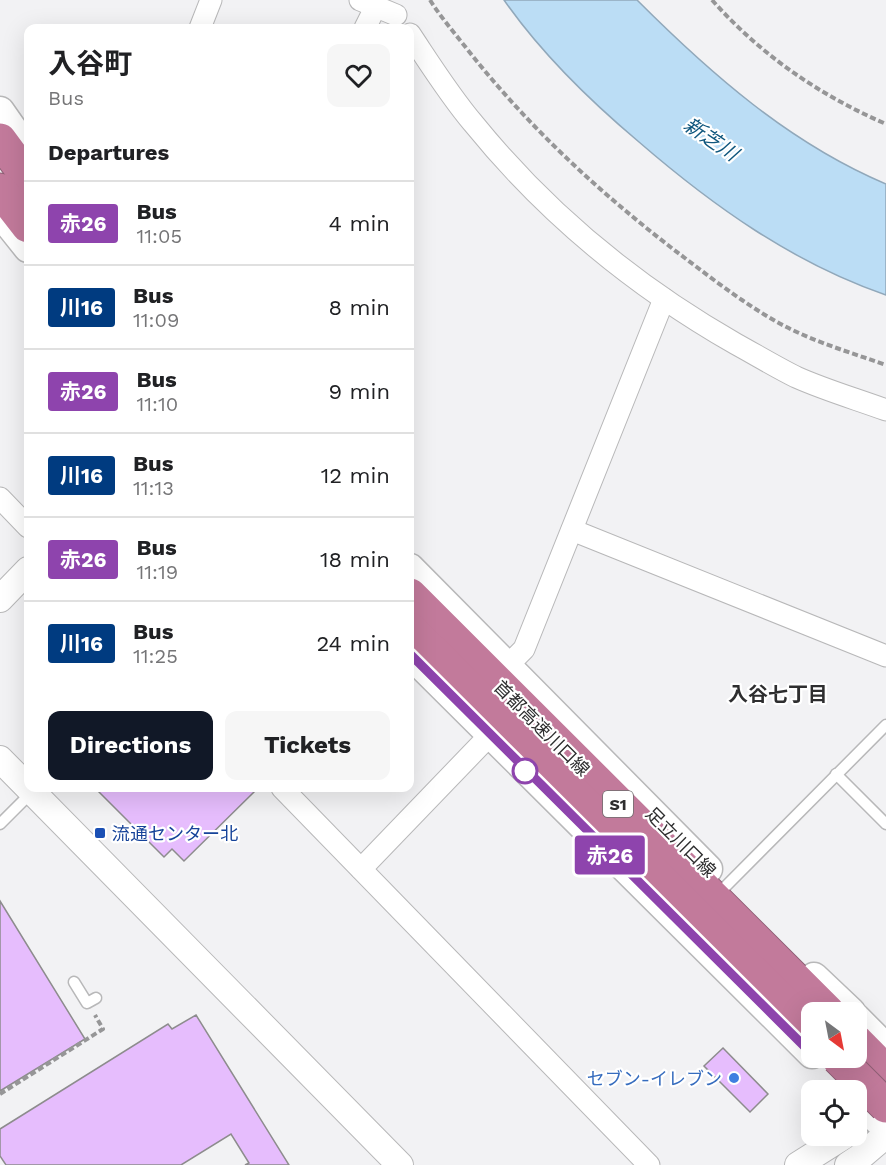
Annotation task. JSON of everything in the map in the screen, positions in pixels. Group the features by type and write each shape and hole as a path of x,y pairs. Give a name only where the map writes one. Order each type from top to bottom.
{"highway":[{"path":"0,140 24,173"},
{"path":"0,190 24,221"},
{"name":"首都高速川口線","path":"414,599 818,1002"},
{"name":"首都高速川口線","path":"414,633 801,1020"},
{"path":"867,1052 886,1071"},
{"path":"845,1068 874,1111"}],"main road":[{"path":"0,111 24,145"},
{"path":"0,213 24,243"},
{"name":"足立川口線","path":"414,572 840,1002"},
{"path":"414,658 489,736 801,1044"},
{"path":"867,1029 886,1048"},
{"path":"825,1068 838,1080"}],"street":[{"path":"202,24 211,0"},
{"path":"370,24 386,10"},
{"path":"414,40 471,122 557,214 608,258 706,326 796,376 886,410"},
{"path":"507,666 524,649 664,298"},
{"path":"0,498 24,523"},
{"path":"572,530 886,656"},
{"path":"0,599 24,574"},
{"path":"361,869 489,736"},
{"path":"0,759 24,784"},
{"path":"32,792 400,1165"},
{"path":"286,792 649,1165"},
{"path":"848,1165 886,1135"},
{"path":"798,1165 828,1146"}],"lane":[{"path":"725,887 886,725"},
{"path":"836,774 886,824"},
{"path":"0,824 32,792"},
{"path":"74,982 87,1003 96,998"}],"path":[{"path":"430,0 488,75 537,131 629,215 713,279 778,322 820,342 886,365"},
{"path":"712,0 757,46 786,68 848,108 886,124"},
{"path":"0,1094 104,1029 91,1010"}],"water":[{"name":"新芝川","path":"504,0 637,0 693,54 752,104 816,148 886,184 886,295 819,267 786,249 725,210 667,166 584,93 534,39"}],"building":[{"path":"99,792 254,792 184,861 172,849 164,857"},
{"path":"0,901 85,1039 0,1091"},
{"path":"196,1015 289,1165 245,1165 249,1163 231,1134 181,1165 6,1165 0,1156 0,1129 168,1024 172,1029"},
{"path":"723,1048 768,1094 750,1112 704,1066"}],"bus line":[{"name":"赤26","path":"414,658 489,736 801,1043"}],"place":[{"name":"流通センター北","path":"100,833"},
{"name":"セブン-イレブン","path":"734,1078"}],"district":[{"name":"入谷七丁目","path":"778,694"}]}
